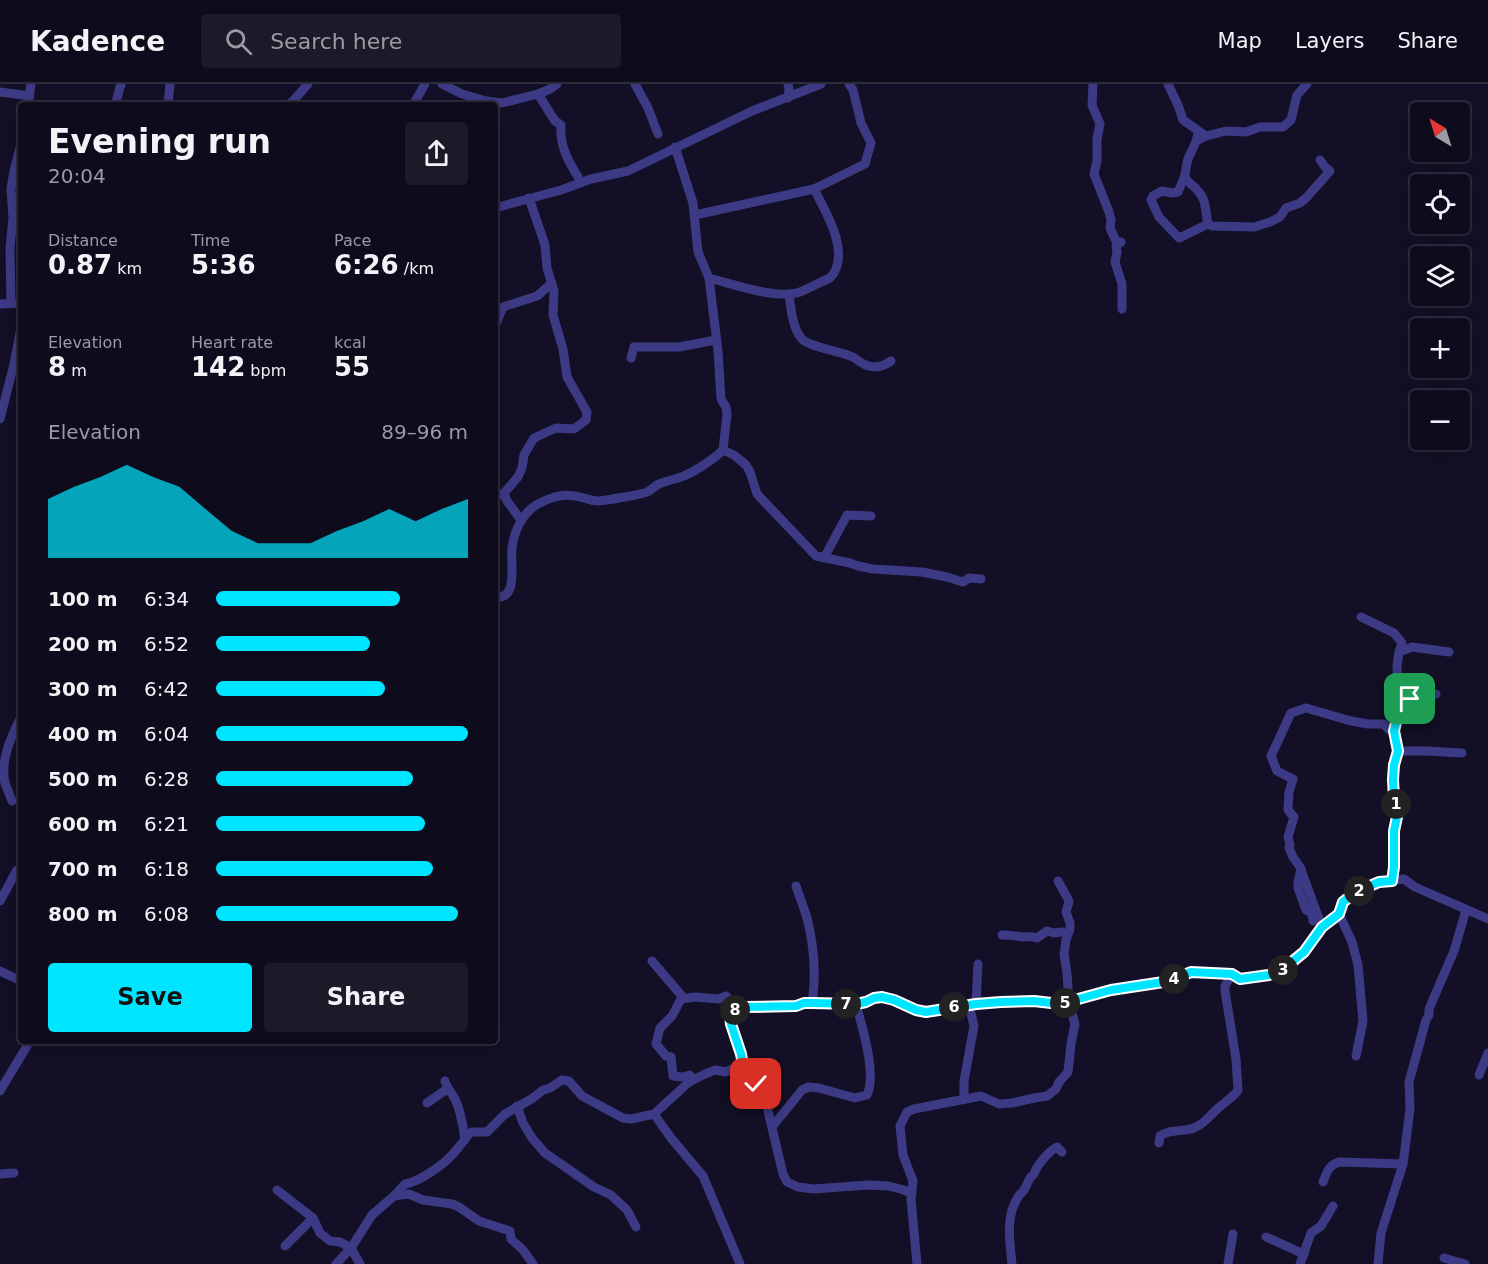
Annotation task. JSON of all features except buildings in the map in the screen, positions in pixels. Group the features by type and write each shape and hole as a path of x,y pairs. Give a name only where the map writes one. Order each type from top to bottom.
{"street":[{"path":"0,92 29,101 31,84"},
{"path":"116,102 121,84"},
{"path":"168,102 170,84"},
{"path":"292,102 308,84"},
{"path":"415,102 425,84"},
{"path":"442,84 480,102"},
{"path":"498,103 538,94 557,84"},
{"path":"635,84 658,134"},
{"path":"788,84 788,98"},
{"path":"498,207 561,190 581,182 627,171 752,111 821,84"},
{"path":"695,216 814,189 865,164 871,143 861,123 853,90 849,84"},
{"path":"1093,84 1092,105 1100,124 1094,174 1109,212 1110,228 1116,241 1120,242 1116,246 1115,262 1122,284 1122,309"},
{"path":"1168,84 1183,120 1201,136"},
{"path":"1307,84 1297,95 1291,120 1283,127 1260,127 1246,132 1226,131 1201,136 1190,153 1186,163 1185,177 1178,192 1174,194 1162,191 1153,196 1151,200 1159,217 1179,238 1208,224 1254,227 1280,217 1286,208 1300,203 1312,194 1330,171 1320,160"},
{"path":"538,94 555,121 561,125 562,148 581,182"},
{"path":"498,597 504,597 511,586 512,549 521,520 537,504 567,494 596,502 647,492 667,480 681,477 709,462 723,450 727,414 721,399 709,278 698,252 695,216 675,147"},
{"path":"0,304 16,303 9,248 17,216 11,189 18,158"},
{"path":"1185,177 1200,192 1204,200 1208,224"},
{"path":"709,278 770,293 789,294 800,292 830,278 839,264 838,251 833,226 814,189"},
{"path":"521,520 500,495 518,477 524,455 534,438 556,428 574,429 586,420 587,415 567,377 563,349 553,315 554,296 544,245 529,198"},
{"path":"498,319 503,307 537,296 551,284"},
{"path":"789,294 792,315 802,341 853,357 868,366 877,367 891,361"},
{"path":"631,358 634,347 679,347 716,340"},
{"path":"0,419 18,364"},
{"path":"723,450 741,459 750,472 757,494 816,556 873,569 922,572 963,582 969,578 981,579"},
{"path":"824,558 847,515 871,516"},
{"path":"1361,617 1394,633 1402,643 1397,666 1398,714"},
{"path":"1399,652 1412,647 1449,652"},
{"path":"1392,881 1394,831 1398,812 1394,800 1394,765 1398,751 1394,731 1398,714 1403,703 1410,699 1416,696 1436,694"},
{"path":"1319,931 1301,869 1291,853 1288,839 1294,817 1288,810 1289,792 1293,779 1277,771 1271,756 1291,713 1306,708 1351,721 1384,724 1388,729 1394,731"},
{"path":"12,801 3,769 6,751 18,724"},
{"path":"1398,751 1426,750 1462,753"},
{"path":"0,901 18,870"},
{"path":"732,1012 745,1007 796,1006 804,1003 856,1004 882,997 926,1012 972,1005 1034,1001 1060,1004 1111,990 1170,981 1191,972 1232,974 1240,979 1269,975 1282,970 1304,952 1319,931 1339,914 1343,902 1356,892 1379,882 1404,879 1415,887 1488,919"},
{"path":"917,1264 913,1181 903,1155 900,1126 907,1112 981,1096 999,1104 1012,1104 1047,1096 1056,1089 1068,1072 1075,1024 1069,1003 1064,963 1064,940 1070,929 1066,912 1069,902 1058,881"},
{"path":"796,886 808,922 813,962 812,1003"},
{"path":"1378,1264 1381,1233 1403,1164 1410,1109 1409,1082 1429,1009 1454,951 1466,910"},
{"path":"1339,914 1352,942 1358,965 1363,1021 1356,1056"},
{"path":"1002,935 1037,938 1047,931 1064,940"},
{"path":"652,962 681,995 672,1016 660,1028 656,1044 666,1056 671,1057 673,1076 690,1075 689,1082"},
{"path":"964,1099 964,1081 974,1026 972,1005 978,964"},
{"path":"0,971 18,980"},
{"path":"1159,1143 1160,1136 1164,1133 1197,1127 1206,1121 1238,1090 1235,1057 1238,1034 1236,1025 1229,1015 1225,986 1232,974"},
{"path":"681,999 695,997 719,999 726,996 728,999 732,1012 731,1024 745,1073 748,1079 763,1090 783,1174 787,1182 798,1187 813,1189 858,1185 889,1186 912,1194"},
{"path":"772,1127 802,1090 809,1087 855,1098 867,1095 870,1086 869,1051 856,1004"},
{"path":"0,1091 28,1044"},
{"path":"1479,1075 1488,1053"},
{"path":"336,1264 351,1248 372,1215 405,1184 412,1183 436,1170 455,1153 466,1136 472,1132 484,1133 502,1116 562,1080 569,1081 582,1096 622,1118 631,1119 654,1114 689,1082 712,1071 726,1072 734,1067 745,1073"},
{"path":"427,1102 446,1085 456,1100 465,1139"},
{"path":"517,1106 527,1131 545,1153 594,1187 611,1195 627,1210 636,1227"},
{"path":"654,1114 703,1176 740,1264"},
{"path":"1012,1264 1009,1236 1016,1200 1029,1177 1034,1174 1035,1169 1049,1152 1057,1147 1062,1152"},
{"path":"1323,1182 1333,1163 1403,1164"},
{"path":"0,1174 14,1173"},
{"path":"405,1184 409,1194"},
{"path":"277,1190 313,1218 320,1233 330,1241 340,1242 351,1248 360,1264"},
{"path":"394,1196 409,1194 423,1200 452,1204 479,1221 510,1231 511,1239 533,1264"},
{"path":"1300,1264 1311,1233 1321,1226 1334,1206"},
{"path":"285,1246 313,1218"},
{"path":"1228,1264 1233,1234"},
{"path":"1266,1237 1304,1254"},
{"path":"1444,1258 1465,1264"}],"route":[{"path":"756,1084 745,1076 741,1054 731,1024 732,1012 745,1007 796,1006 804,1003 856,1004 882,997 926,1012 1001,1002 1034,1001 1060,1004 1111,990 1170,981 1191,972 1232,974 1240,979 1269,975 1282,970 1292,964 1322,927 1339,914 1343,902 1356,892 1379,882 1392,881 1394,831 1398,812 1394,800 1394,765 1398,751 1394,731 1403,703 1410,699"}]}
